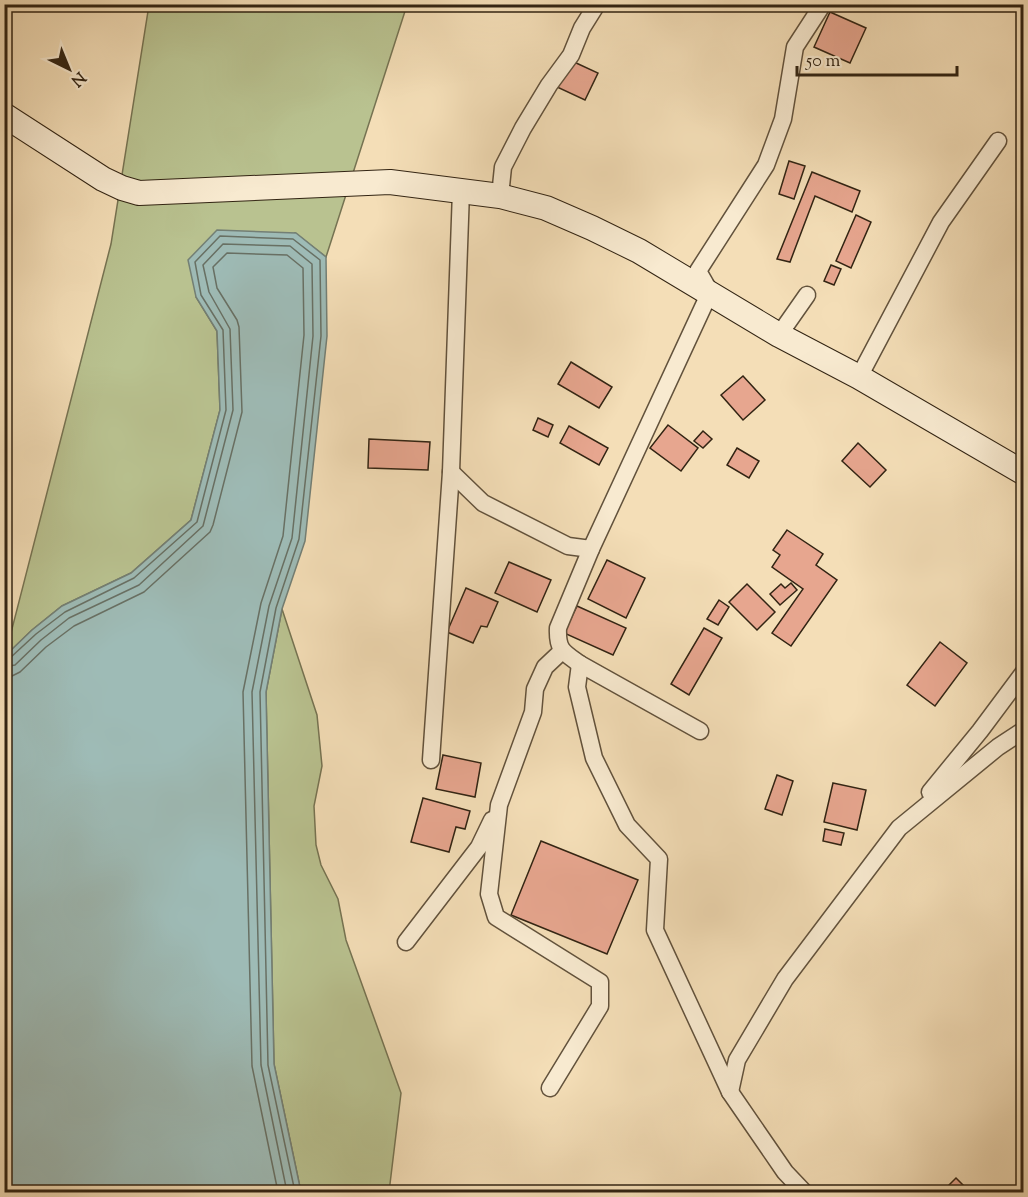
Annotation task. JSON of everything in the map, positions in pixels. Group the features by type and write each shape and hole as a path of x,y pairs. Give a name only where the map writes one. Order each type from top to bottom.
{"main road":[{"path":"4,116 103,179 139,193 390,182 500,196 546,208 639,251 779,335 859,377 1023,473"}],"street":[{"path":"500,196 503,167 549,85 571,55 582,28 597,4"},
{"path":"700,731 580,664 562,651 558,640 558,628 591,549 710,292 698,271 766,165 783,119 795,47 823,4"},
{"path":"859,377 941,222 998,141"},
{"path":"431,760 451,472 461,191"},
{"path":"779,335 807,295"},
{"path":"451,472 483,503 568,546 591,549"},
{"path":"406,942 479,847 499,805 533,712 535,689 545,667 562,651"},
{"path":"580,664 577,687 594,758 627,825 659,859 655,930 730,1092 785,1172 804,1192"},
{"path":"730,1092 737,1060 785,979 899,828 980,732 1023,672"},
{"path":"899,828 998,747 1023,730"},
{"path":"499,805 489,894 496,916 600,982 600,1006 550,1088"}],"green space":[{"path":"149,5 407,5 326,257 295,233 196,297 217,331 220,410 191,520 131,573 62,606 5,656 111,244"},
{"path":"282,609 317,715 322,766 314,806 316,845 321,865 338,899 346,940 401,1093 389,1192 301,1192 274,1064 266,692"}],"water":[{"path":"217,230 296,233 326,257 327,336 305,541 282,609 266,692 274,1064 301,1192 5,1192 5,656 62,606 131,573 191,520 220,410 217,331 196,297 188,260"}],"building":[{"path":"830,12 866,28 850,63 814,47"},
{"path":"574,62 598,73 585,100 557,87"},
{"path":"789,161 805,166 794,199 779,194"},
{"path":"812,172 860,191 852,212 815,196 790,262 777,259"},
{"path":"856,215 871,222 851,268 836,261"},
{"path":"831,265 841,269 834,285 824,281"},
{"path":"571,362 612,387 599,408 558,384"},
{"path":"743,376 765,400 743,420 721,395"},
{"path":"538,418 553,425 548,437 533,430"},
{"path":"668,425 698,448 681,471 650,448"},
{"path":"569,426 608,448 599,465 560,443"},
{"path":"703,431 712,439 703,448 694,441"},
{"path":"369,439 430,442 428,470 368,468"},
{"path":"858,443 886,470 870,487 842,461"},
{"path":"737,448 759,461 749,478 727,465"},
{"path":"787,530 823,554 816,565 837,580 791,646 772,633 803,589 772,567 780,555 773,550"},
{"path":"607,560 645,578 626,618 588,599"},
{"path":"509,562 551,580 537,612 495,593"},
{"path":"791,583 797,590 780,605 770,594 781,584 785,588"},
{"path":"747,584 775,612 757,630 729,602"},
{"path":"466,588 498,602 487,627 481,626 473,643 447,632"},
{"path":"719,600 729,607 718,625 707,619"},
{"path":"577,606 626,628 613,655 564,633"},
{"path":"704,628 722,638 689,695 671,684"},
{"path":"940,642 967,663 935,706 907,685"},
{"path":"443,755 481,763 475,797 436,789"},
{"path":"777,775 793,781 782,815 765,809"},
{"path":"833,783 866,790 857,830 824,822"},
{"path":"423,798 470,811 465,829 456,827 449,852 411,842"},
{"path":"825,829 844,833 841,845 823,841"},
{"path":"541,841 638,880 607,954 511,915"},
{"path":"956,1178 967,1189 964,1192 943,1191"}]}
